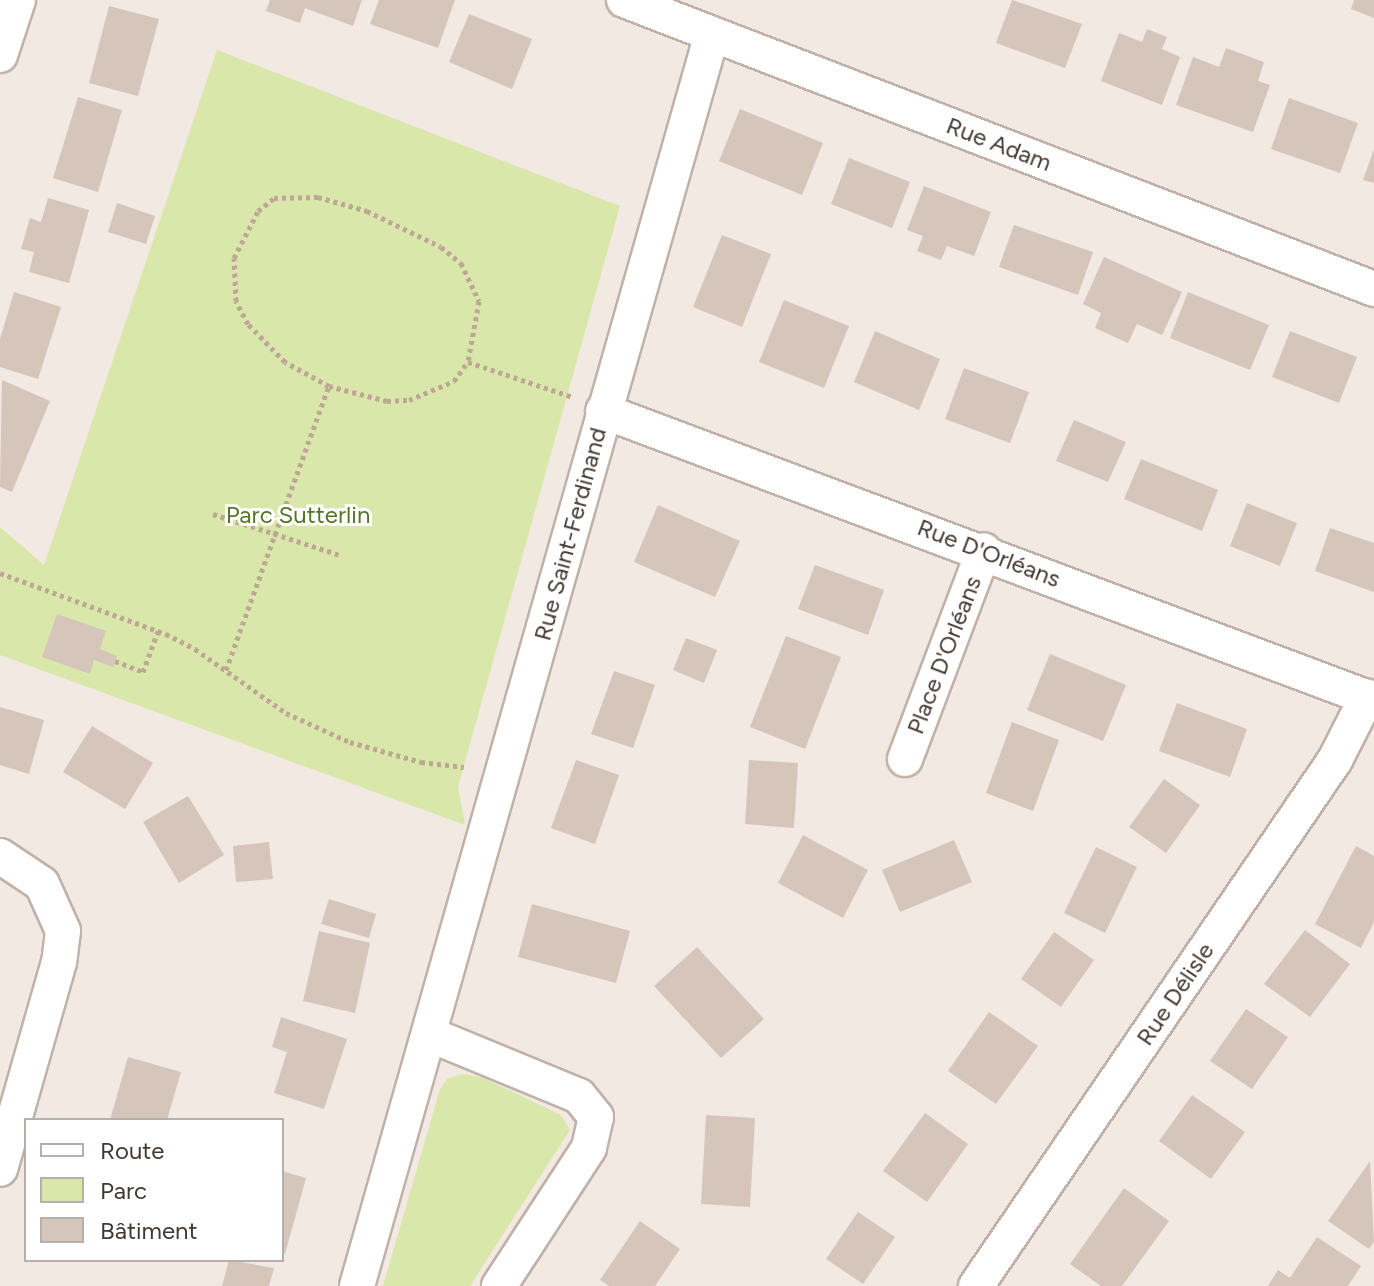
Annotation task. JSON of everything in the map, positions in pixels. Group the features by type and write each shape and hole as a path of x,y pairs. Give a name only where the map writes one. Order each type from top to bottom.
{"street":[{"path":"0,55 18,0"},
{"name":"Rue Adam","path":"624,0 1374,289"},
{"name":"Rue Saint-Ferdinand","path":"357,1286 431,1035 603,411 712,34"},
{"name":"Rue D'Orléans","path":"603,411 984,550 1370,699"},
{"name":"Place D'Orléans","path":"905,759 984,550"},
{"name":"Rue Délisle","path":"976,1286 1335,760 1370,699"},
{"path":"0,856 42,884 59,913 63,931 59,962 0,1169"},
{"path":"431,1035 579,1096 596,1117 589,1148 499,1286"}],"path":[{"path":"318,197 367,211 430,241 461,263 479,301 468,362 454,381 409,400 387,401 329,386 285,362 248,324 236,301 234,258 258,211 274,198 318,197"},
{"path":"468,362 603,411"},
{"path":"226,670 329,386"},
{"path":"213,514 340,555"},
{"path":"0,573 158,631 226,670 286,713 350,742 421,762 464,767"},
{"path":"115,661 143,672 158,631"}],"green space":[{"name":"Parc Sutterlin","path":"217,50 620,206 458,787 465,825 0,655 0,527 44,565"},
{"path":"462,1074 481,1077 561,1115 570,1130 470,1286 383,1286 440,1089 447,1079"}],"building":[{"path":"270,0 362,0 353,26 305,8 300,23 266,11"},
{"path":"379,0 455,0 438,48 370,24"},
{"path":"1012,0 1082,24 1065,68 996,43"},
{"path":"1354,0 1374,0 1374,18 1351,9"},
{"path":"109,6 159,19 138,96 89,83"},
{"path":"469,14 532,39 512,89 449,62"},
{"path":"1147,29 1167,37 1162,49 1180,57 1162,105 1101,81 1119,33 1142,42"},
{"path":"1226,48 1264,62 1258,81 1270,85 1253,132 1176,105 1193,57 1219,67"},
{"path":"78,97 122,110 98,192 53,178"},
{"path":"1289,98 1358,123 1340,173 1271,149"},
{"path":"740,109 823,143 802,195 719,161"},
{"path":"1374,149 1374,183 1363,180"},
{"path":"849,158 910,182 892,228 831,204"},
{"path":"924,186 991,212 974,256 947,246 941,260 917,251 923,236 907,230"},
{"path":"48,198 89,210 69,283 29,272 34,252 21,249 30,218 41,222"},
{"path":"117,203 155,216 146,244 108,232"},
{"path":"1014,225 1093,252 1078,295 999,267"},
{"path":"722,235 771,254 742,327 693,307"},
{"path":"1104,257 1182,292 1162,335 1137,324 1128,343 1095,328 1101,313 1083,304"},
{"path":"14,292 61,307 38,379 0,367 0,339"},
{"path":"1188,292 1269,325 1250,370 1170,338"},
{"path":"784,300 849,326 824,388 759,362"},
{"path":"875,331 940,359 919,410 854,382"},
{"path":"1290,331 1357,357 1339,403 1272,377"},
{"path":"964,368 1029,392 1010,443 945,419"},
{"path":"2,380 50,401 12,492 0,487"},
{"path":"1074,420 1126,442 1108,482 1056,461"},
{"path":"1141,459 1218,490 1202,531 1124,499"},
{"path":"1247,503 1297,523 1280,566 1230,546"},
{"path":"658,505 740,541 715,597 634,562"},
{"path":"1330,528 1374,543 1374,592 1315,571"},
{"path":"815,565 884,590 868,635 798,609"},
{"path":"57,614 106,631 100,649 117,656 113,667 94,660 90,674 42,657"},
{"path":"786,636 841,657 805,749 750,727"},
{"path":"686,638 717,650 704,683 673,670"},
{"path":"1050,654 1126,685 1103,741 1027,710"},
{"path":"614,671 655,685 633,748 591,734"},
{"path":"1177,703 1247,729 1230,777 1159,751"},
{"path":"0,707 44,720 29,774 0,765"},
{"path":"1012,722 1059,740 1033,811 986,793"},
{"path":"92,726 153,763 125,809 63,772"},
{"path":"576,760 619,775 595,844 551,828"},
{"path":"749,760 798,763 794,828 745,824"},
{"path":"1164,779 1200,805 1166,853 1129,827"},
{"path":"188,796 224,855 179,883 143,822"},
{"path":"803,835 868,870 843,918 778,883"},
{"path":"954,840 972,882 900,912 882,870"},
{"path":"269,842 273,879 236,882 233,846"},
{"path":"1356,846 1374,856 1374,922 1361,948 1315,924"},
{"path":"1096,847 1137,867 1105,933 1064,913"},
{"path":"329,899 376,914 369,938 321,924"},
{"path":"532,904 630,931 616,983 518,957"},
{"path":"1305,930 1350,964 1310,1017 1264,984"},
{"path":"319,931 370,943 355,1013 303,1001"},
{"path":"1054,932 1094,960 1061,1007 1021,979"},
{"path":"697,947 764,1019 721,1058 654,986"},
{"path":"1246,1009 1288,1037 1252,1089 1210,1061"},
{"path":"989,1012 1038,1046 996,1104 948,1071"},
{"path":"281,1017 347,1039 324,1109 274,1093 287,1052 272,1047"},
{"path":"128,1057 181,1072 168,1118 111,1118"},
{"path":"1192,1095 1245,1132 1211,1179 1159,1141"},
{"path":"925,1113 968,1144 927,1202 883,1171"},
{"path":"706,1115 755,1118 750,1207 701,1204"},
{"path":"1370,1161 1374,1242 1369,1249 1328,1221"},
{"path":"284,1172 306,1178 284,1254"},
{"path":"1124,1188 1169,1221 1122,1286 1101,1286 1070,1264"},
{"path":"858,1212 895,1237 863,1284 826,1259"},
{"path":"640,1221 680,1249 655,1286 609,1286 600,1280"},
{"path":"1317,1237 1361,1266 1348,1286 1268,1286 1278,1270 1290,1278"},
{"path":"228,1262 274,1268 269,1286 222,1286"}]}
